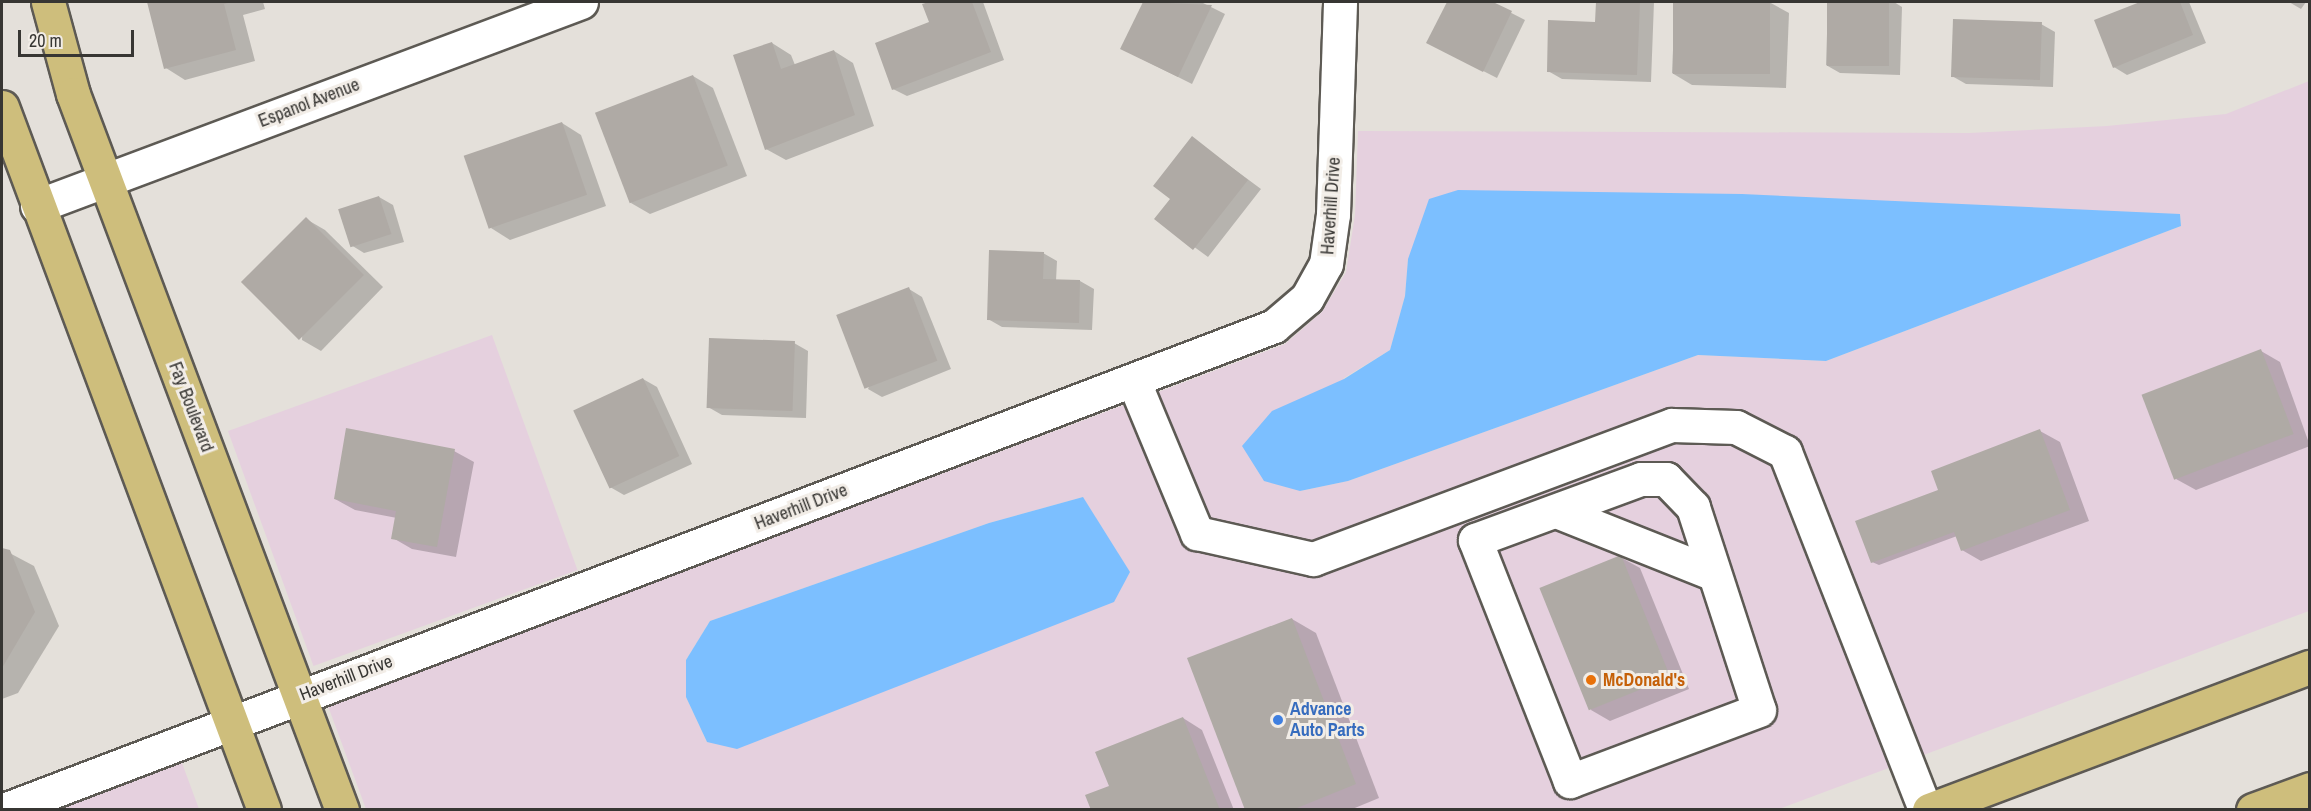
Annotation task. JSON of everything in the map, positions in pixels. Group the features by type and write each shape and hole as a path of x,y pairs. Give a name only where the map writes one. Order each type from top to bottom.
{"main road":[{"name":"Fay Boulevard","path":"48,2 73,94 342,810"},
{"path":"2,106 37,206 264,810"},
{"path":"1929,810 2310,667"},
{"path":"2253,810 2310,789"}],"street":[{"name":"Espanol Avenue","path":"37,206 581,2"},
{"name":"Haverhill Drive","path":"4,810 300,695 1134,382 1274,326 1307,298 1326,264 1333,214 1340,2"},
{"path":"1134,382 1197,533 1313,560 1672,425 1736,427 1785,452 1925,810"},
{"path":"1640,437 1653,479"},
{"path":"1653,479 1666,479 1693,507 1759,710 1570,781 1475,540 1653,479"},
{"path":"1556,511 1714,573"}],"shaded area":[{"path":"2309,81 2309,611 1779,809 366,809 328,706 1285,344 1322,312 1346,272 1355,215 1358,131 1969,133 2107,126 2226,114","holes":["2180,214 2181,226 1826,361 1698,355 1348,481 1300,491 1344,378 1390,350 1405,296 1408,259","1083,497 707,742 686,697 686,660 710,621 989,523"]},
{"path":"492,335 578,570 313,666 228,431"},
{"path":"182,763 199,809 60,809"}],"water":[{"path":"1458,190 1742,194 2180,214 2181,226 1826,361 1698,355 1348,481 1300,491 1264,481 1242,446 1272,411 1344,379 1390,350 1405,296 1408,259 1429,199"},
{"path":"1083,497 1130,572 1114,602 737,749 707,742 686,697 686,660 710,621 989,523"}],"building":[{"path":"147,2 231,2 224,4 236,50 164,69"},
{"path":"972,2 991,52 892,90 875,43 929,22 922,4"},
{"path":"1143,2 1212,5 1178,77 1120,49"},
{"path":"1447,2 1493,2 1512,11 1483,72 1426,43"},
{"path":"1596,2 1640,2 1637,75 1547,72 1548,20 1595,22"},
{"path":"1673,2 1770,2 1770,74 1673,74"},
{"path":"1827,2 1889,2 1889,66 1827,66"},
{"path":"2140,2 2180,2 2193,35 2113,68 2094,20"},
{"path":"1953,19 2042,22 2040,80 1951,77"},
{"path":"772,42 781,69 834,50 855,115 765,150 733,55"},
{"path":"693,75 728,166 630,203 595,113"},
{"path":"562,122 587,195 489,229 464,156"},
{"path":"1192,136 1248,180 1193,250 1154,219 1170,199 1153,186"},
{"path":"379,196 391,234 350,247 338,209"},
{"path":"306,217 364,275 299,340 241,282"},
{"path":"989,250 1044,252 1043,279 1080,280 1079,323 987,320"},
{"path":"909,287 937,361 864,389 836,315"},
{"path":"709,338 795,341 793,411 707,408"},
{"path":"2261,349 2294,434 2174,480 2142,395"},
{"path":"643,378 679,456 610,488 573,411"},
{"path":"346,428 455,449 437,547 391,539 396,511 334,499"},
{"path":"2040,429 2070,510 1961,551 1954,532 1871,563 1855,521 1938,490 1931,471"},
{"path":"2,548 10,550 35,612 2,668"},
{"path":"1621,555 1670,677 1589,710 1539,588"},
{"path":"1292,618 1356,784 1292,810 1245,810 1187,658"},
{"path":"1183,717 1220,810 1091,810 1085,795 1109,786 1095,752"}],"place":[{"name":"McDonald's","path":"1591,680"},
{"name":"Advance Auto Parts","path":"1278,720"}]}
